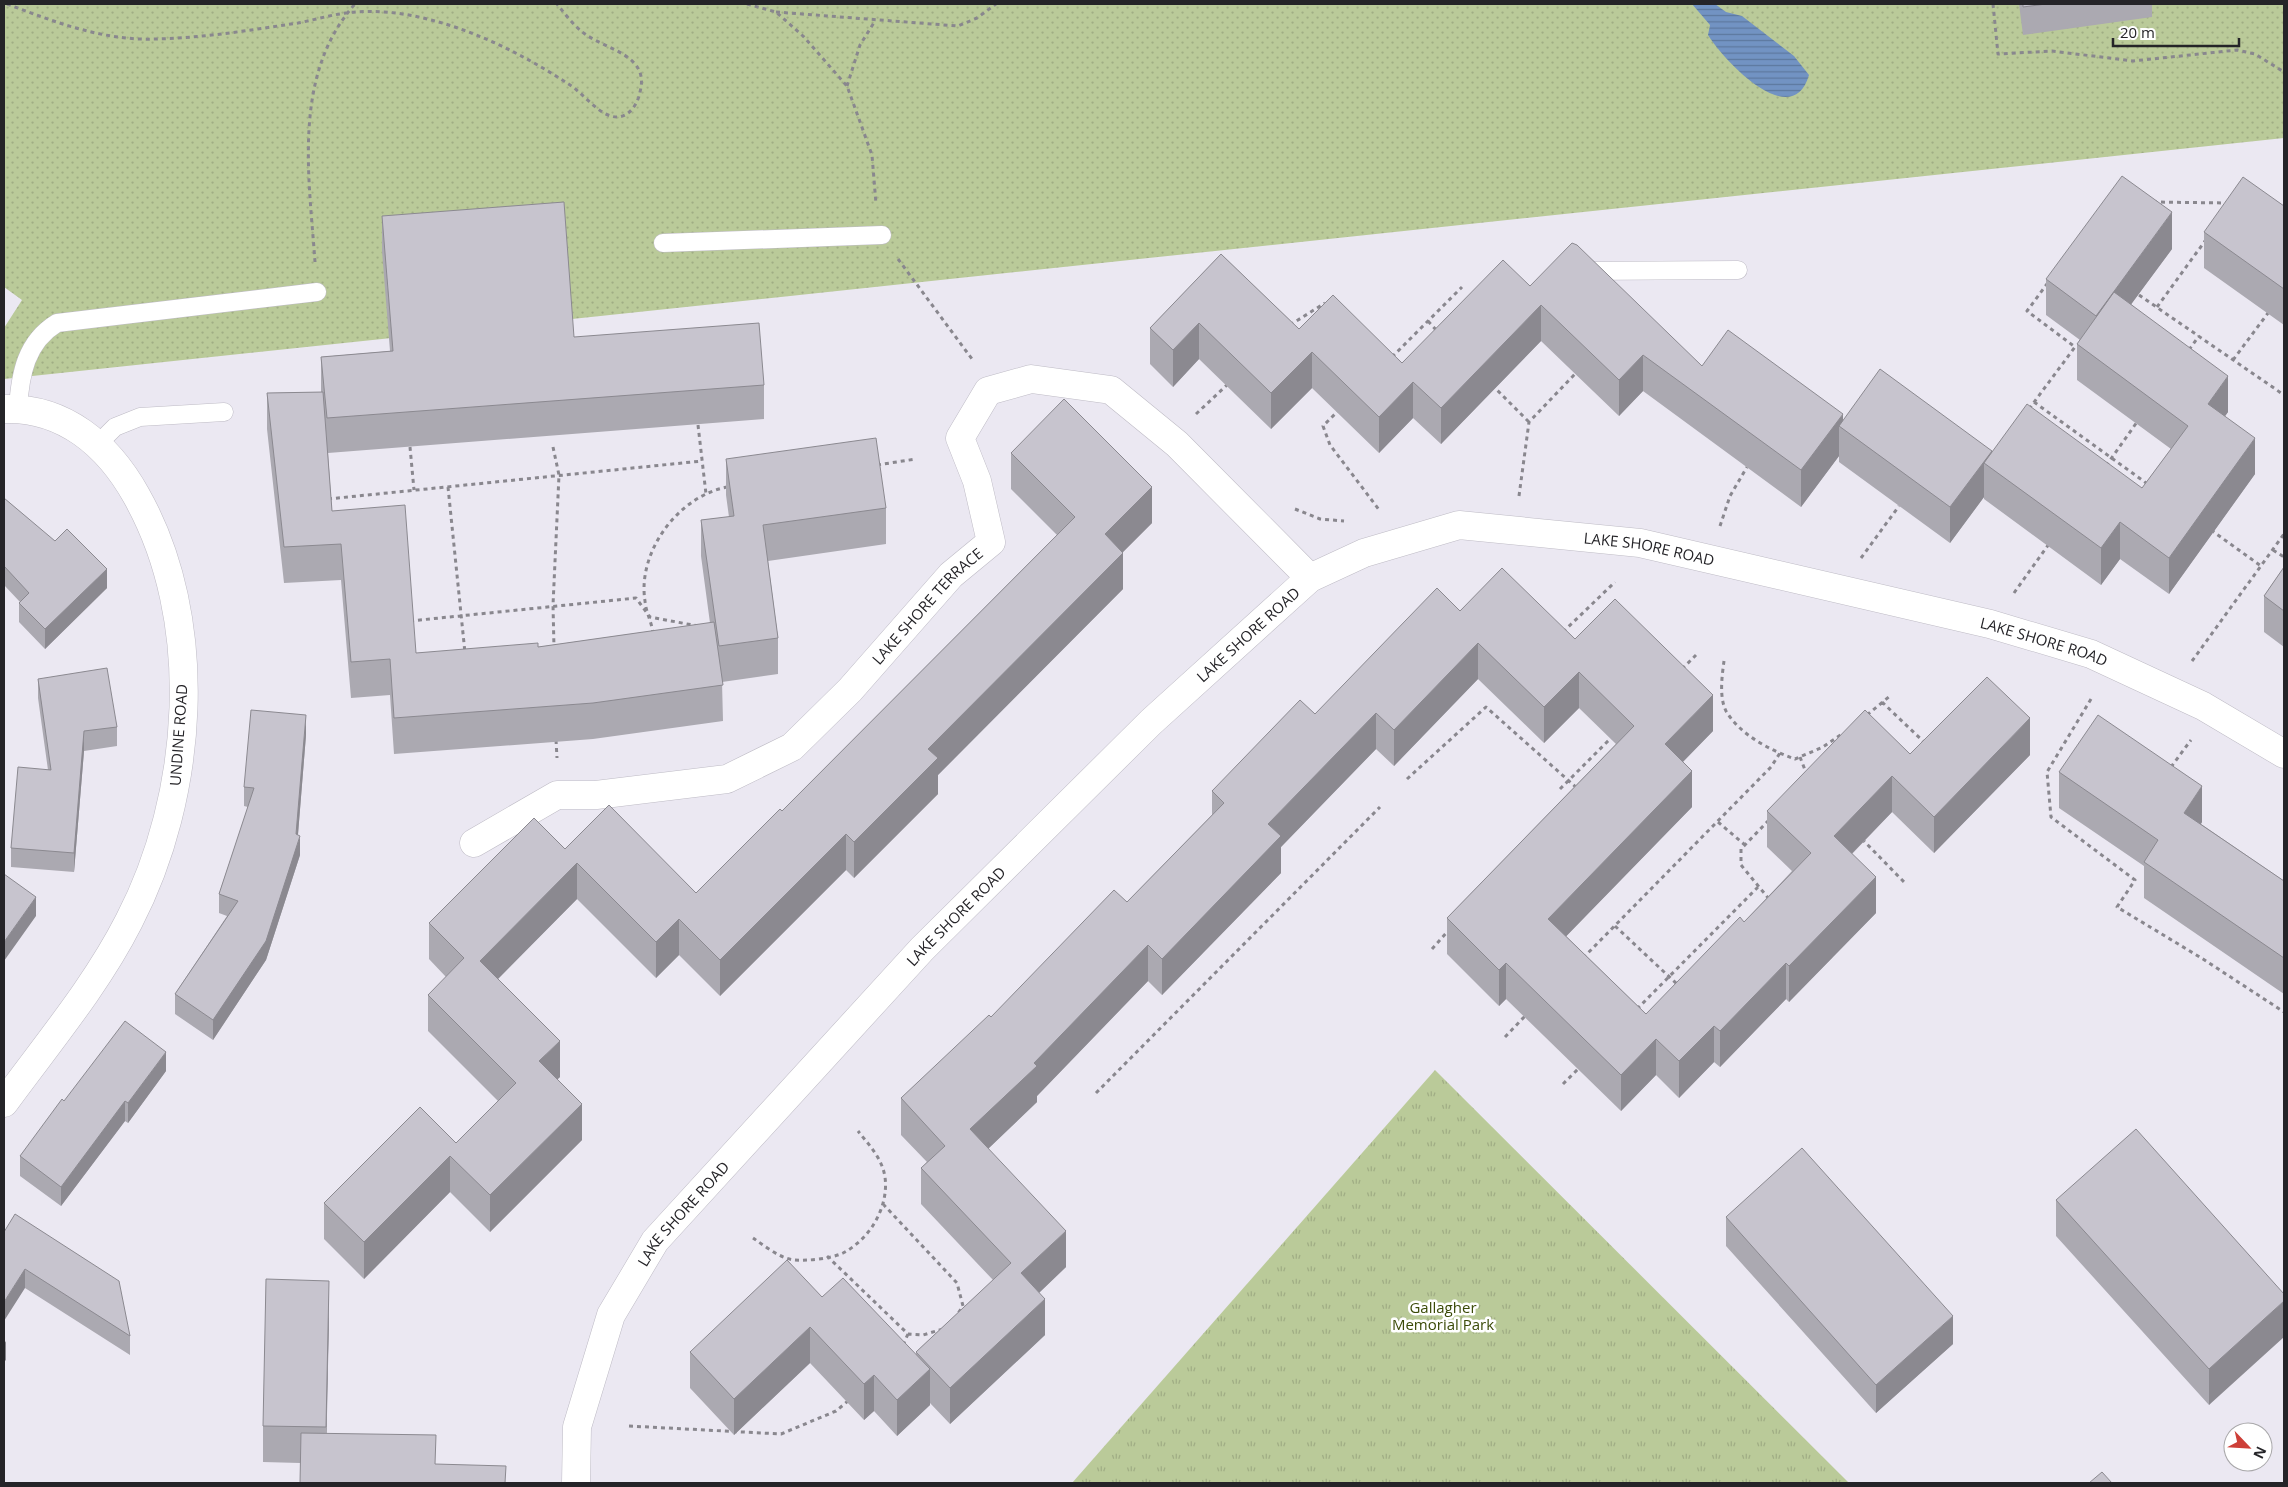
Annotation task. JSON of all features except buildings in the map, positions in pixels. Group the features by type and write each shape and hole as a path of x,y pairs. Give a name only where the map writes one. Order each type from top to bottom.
{"street":[{"path":"988,391 1031,379 1111,390 1177,444 1310,578"},
{"name":"LAKE SHORE TERRACE","path":"474,843 558,795 596,795 727,779 792,747 850,690 951,575 991,542 977,481 960,438 988,391"},
{"name":"UNDINE ROAD","path":"4,1102 98,973 129,922 142,896 163,841 176,781 183,713 180,644 172,590 157,543 138,499 118,467 98,444 65,422 41,413 11,409"},
{"name":"LAKE SHORE ROAD","path":"576,1483 577,1427 611,1315 656,1241 922,949 1151,722 1310,578 1364,553 1459,525 1640,543 1990,624 2091,654 2203,706 2284,754"}],"lane":[{"path":"663,243 882,235"},
{"path":"1578,271 1738,270"},
{"path":"11,409 25,361 39,338 57,323 317,292"},
{"path":"98,444 115,427 140,416 224,412"}],"path":[{"path":"7,4 53,22 106,37 155,40 298,23 346,13 384,12 410,15 445,24 496,43 537,63 579,91 596,107 610,116 626,115 633,108 640,93 642,84 640,69 628,57 584,34 557,4"},
{"path":"317,292 308,169 309,110 319,72 330,44 346,13 354,4"},
{"path":"746,4 776,12 958,26 977,18 996,4"},
{"path":"1993,4 1998,54 2052,51 2133,61 2236,50 2255,54 2284,72"},
{"path":"776,12 803,36 847,86 872,155 876,220 882,235 973,360 988,391"},
{"path":"847,86 860,45 875,21"},
{"path":"2147,201 2234,204"},
{"path":"2157,307 2210,235"},
{"path":"2028,410 2075,347 2027,311 2049,281"},
{"path":"1386,363 1462,287"},
{"path":"2139,294 2284,395"},
{"path":"1287,327 1295,320 1325,303"},
{"path":"2233,360 2268,313"},
{"path":"1428,321 1441,335"},
{"path":"2188,352 2199,336"},
{"path":"1522,468 1529,422 1575,374"},
{"path":"1193,417 1230,382"},
{"path":"1488,382 1529,422"},
{"path":"2034,402 2151,486"},
{"path":"1344,405 1323,426 1330,445 1380,512"},
{"path":"2105,466 2138,420"},
{"path":"698,425 706,494"},
{"path":"410,447 414,490"},
{"path":"553,447 558,475 553,606 554,655"},
{"path":"869,466 916,459"},
{"path":"328,499 702,461"},
{"path":"1719,531 1730,496 1747,468"},
{"path":"653,642 652,625 644,600 646,576 653,550 662,532 680,512 695,500 716,489 736,486"},
{"path":"448,487 465,655"},
{"path":"1286,506 1320,519 1352,522"},
{"path":"1858,562 1899,506"},
{"path":"1373,514 1390,509"},
{"path":"2206,526 2262,566"},
{"path":"2188,666 2284,534"},
{"path":"2012,596 2053,539"},
{"path":"2273,550 2284,557"},
{"path":"1561,635 1615,582"},
{"path":"410,621 636,598 650,617 702,626"},
{"path":"1675,676 1696,655"},
{"path":"1724,661 1721,683 1726,710 1746,733 1770,750 1795,759 1823,747 1844,733"},
{"path":"1865,718 1890,696"},
{"path":"2091,699 2047,772 2051,817 2135,880 2117,907 2284,1012"},
{"path":"1882,702 1928,747"},
{"path":"1407,779 1486,707 1582,792"},
{"path":"1560,789 1618,731"},
{"path":"556,735 558,795"},
{"path":"2165,774 2192,737"},
{"path":"1580,960 1718,822 1771,767 1780,754"},
{"path":"1800,757 1808,778"},
{"path":"1096,1093 1380,807"},
{"path":"1771,901 1741,865 1741,849 1776,812"},
{"path":"1718,822 1745,845"},
{"path":"1858,835 1904,882"},
{"path":"1636,1010 1758,887"},
{"path":"1615,926 1682,988"},
{"path":"1432,948 1452,927"},
{"path":"1505,1036 1532,1009"},
{"path":"1563,1084 1583,1064"},
{"path":"753,1238 771,1250 792,1260 843,1253 864,1237 880,1214 885,1198 885,1176 878,1155 858,1131"},
{"path":"883,1204 957,1283 963,1306 953,1321"},
{"path":"827,1256 908,1334 923,1335 942,1330 947,1326"},
{"path":"900,1349 908,1334"},
{"path":"629,1426 781,1434 836,1411 850,1399"}],"green space":[{"path":"4,4 2284,4 2284,138 4,379 4,328 22,300 4,287"},
{"name":"Gallagher Memorial Park","path":"1435,1070 1849,1483 1072,1483"}],"water":[{"path":"1692,4 1715,4 1726,12 1742,16 1794,56 1809,75 1800,91 1788,97 1774,95 1758,86 1743,74 1716,47 1708,35 1710,25"}]}
